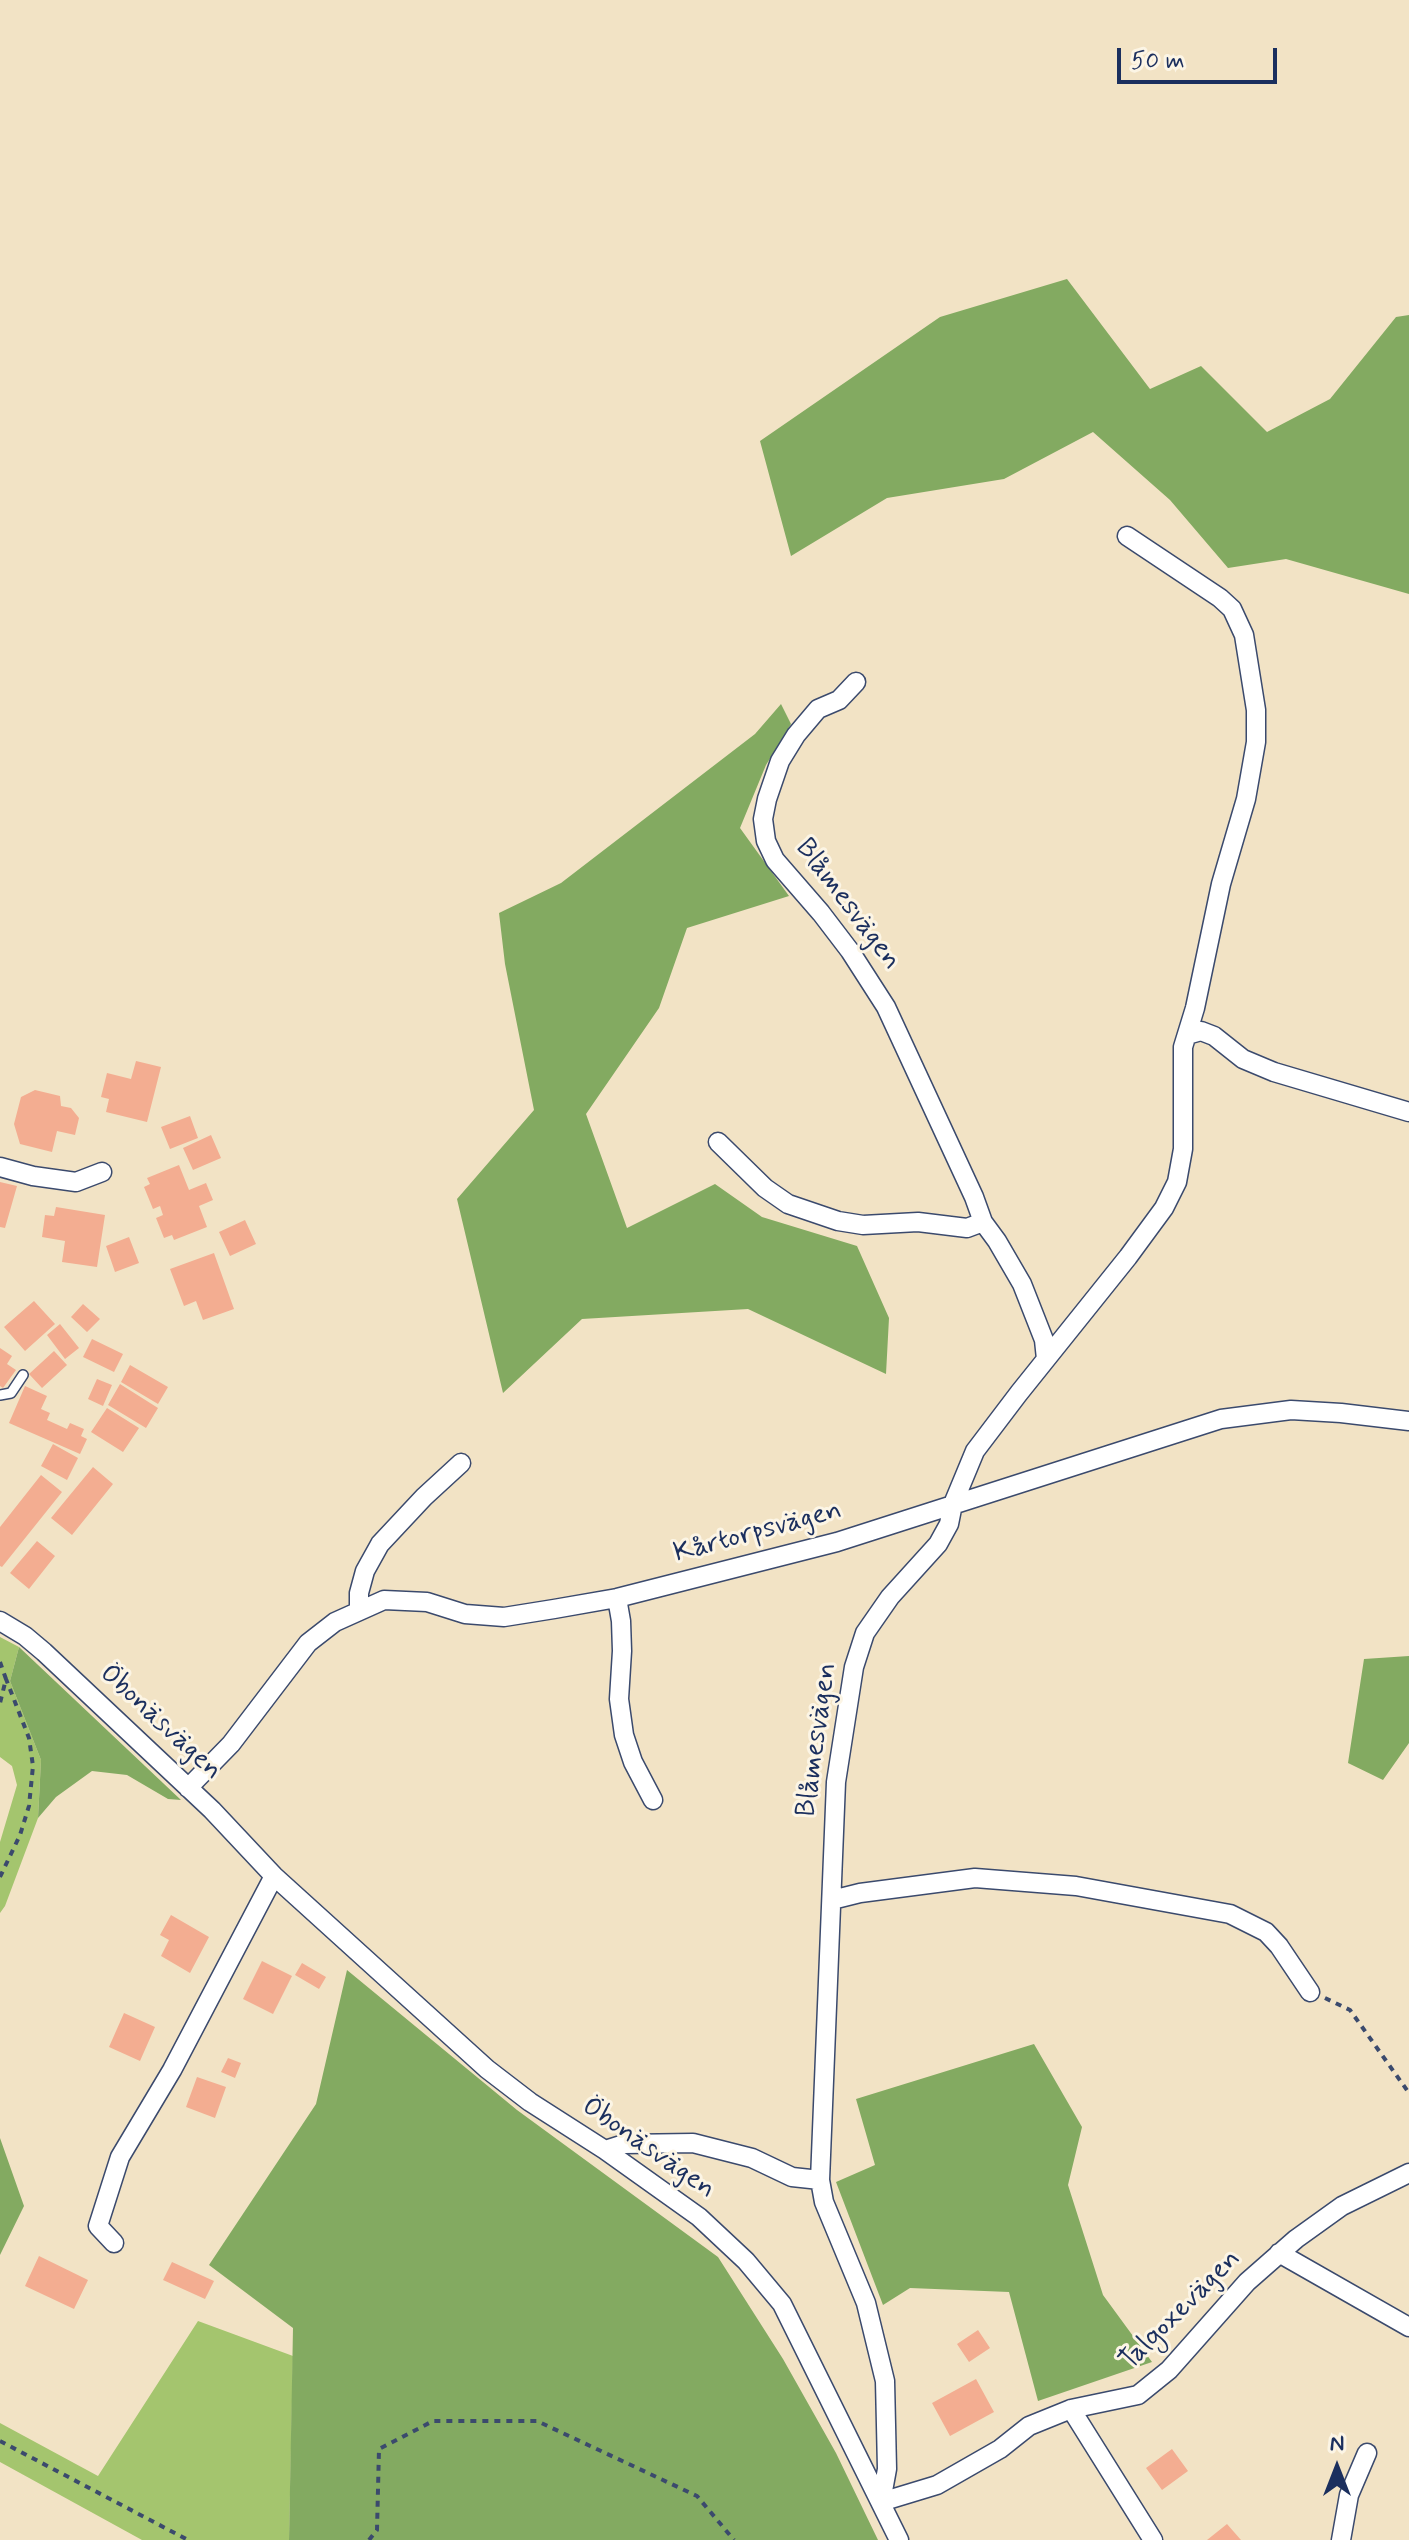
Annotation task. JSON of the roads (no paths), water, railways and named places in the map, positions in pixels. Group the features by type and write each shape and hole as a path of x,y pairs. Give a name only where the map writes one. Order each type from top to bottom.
{"street":[{"name":"Blåmesvägen","path":"881,2502 887,2469 885,2381 866,2303 824,2202 820,2180 836,1782 854,1667 865,1633 873,1621 890,1597 938,1544 949,1524 953,1504 975,1451 1089,1309 1164,1208 1177,1182 1183,1149 1183,1047 1195,1008 1221,884 1246,799 1256,742 1256,710 1244,635 1232,609 1127,536"},
{"name":"Blåmesvägen","path":"856,682 839,700 818,709 796,735 780,761 763,819 766,841 775,860 850,951 886,1007 983,1222 1022,1284 1044,1340 1046,1359"},
{"path":"1187,1035 1201,1031 1214,1036 1243,1059 1274,1072 1409,1112"},
{"path":"718,1142 765,1188 788,1204 838,1221 863,1225 918,1222 967,1228 983,1222"},
{"path":"0,1167 33,1176 76,1182 102,1172"},
{"name":"Kårtorpsvägen","path":"188,1788 231,1744 308,1643 335,1622 384,1600 427,1602 465,1614 504,1617 617,1598 837,1542 1221,1419 1291,1410 1409,1421"},
{"path":"359,1609 359,1593 365,1571 380,1544 461,1463"},
{"path":"617,1598 622,1651 619,1699 624,1735 633,1762 653,1800"},
{"name":"Öbonäsvägen","path":"0,1621 44,1652 188,1788 274,1876 487,2069 530,2102 605,2150 699,2217 746,2261 782,2304 899,2540"},
{"path":"114,2243 98,2226 120,2157 172,2070 274,1876"},
{"path":"832,1900 875,1891 988,1879 1076,1886 1230,1914 1266,1932 1310,1992"},
{"path":"605,2150 624,2144 693,2143 752,2158 792,2177 820,2180"},
{"name":"Talgoxevägen","path":"881,2502 937,2485 1000,2449 1029,2426 1071,2409 1138,2395 1169,2370 1247,2282 1279,2253 1342,2206 1409,2173"},
{"name":"Talgoxevägen","path":"1279,2253 1409,2327"},
{"path":"1071,2409 1153,2540"},
{"path":"1341,2540 1349,2495 1367,2453"}],"lane":[{"path":"0,1395 11,1393 23,1375"}]}
